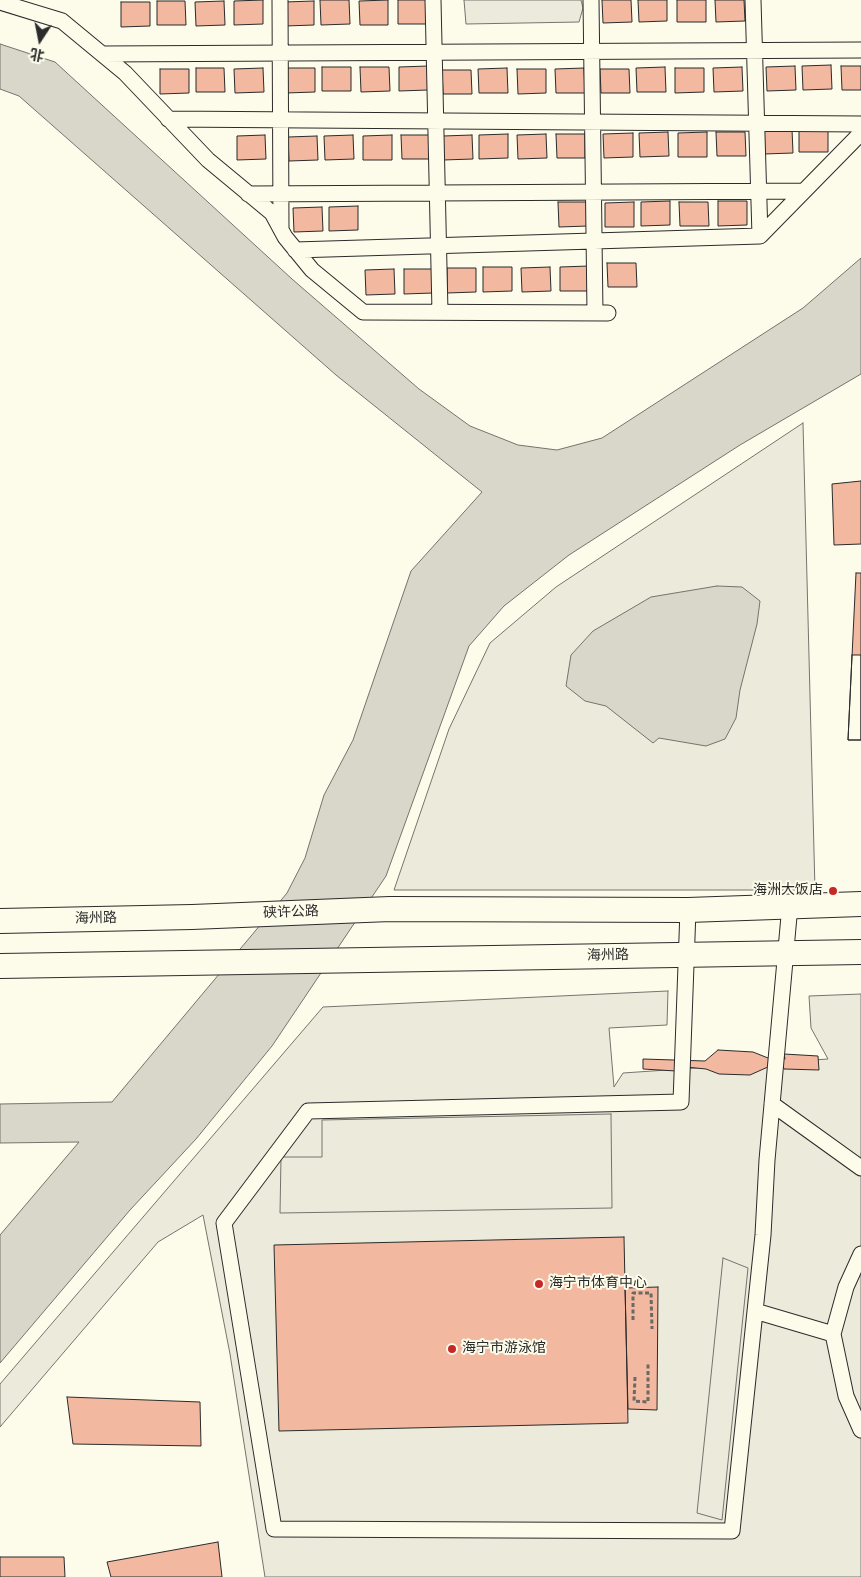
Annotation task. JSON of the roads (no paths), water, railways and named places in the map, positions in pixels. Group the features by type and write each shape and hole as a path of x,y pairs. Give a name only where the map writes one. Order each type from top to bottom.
{"main road":[{"path":"688,910 861,904"},
{"name":"硖许公路","path":"192,917 390,909 688,910"},
{"name":"海州路","path":"0,920 192,917"},
{"name":"海州路","path":"0,966 861,952"}],"street":[{"path":"280,0 281,231"},
{"path":"433,0 440,312"},
{"path":"0,2 62,21 125,73 208,160 272,213 281,231 312,270 363,312 602,313 594,241 591,0"},
{"path":"753,0 760,236"},
{"path":"102,54 861,50"},
{"path":"168,118 861,124"},
{"path":"295,250 760,236 861,133"},
{"path":"248,194 804,191"},
{"path":"688,910 680,1102 308,1111 224,1223 274,1529 732,1532 755,1311 790,905"},
{"path":"772,1104 861,1168"},
{"path":"861,1254 846,1287 833,1334 846,1396 861,1430"},
{"path":"755,1311 833,1334"}],"place":[{"name":"海洲大饭店","path":"833,891"},
{"name":"海宁市体育中心","path":"539,1284"},
{"name":"海宁市游泳馆","path":"452,1349"}]}
